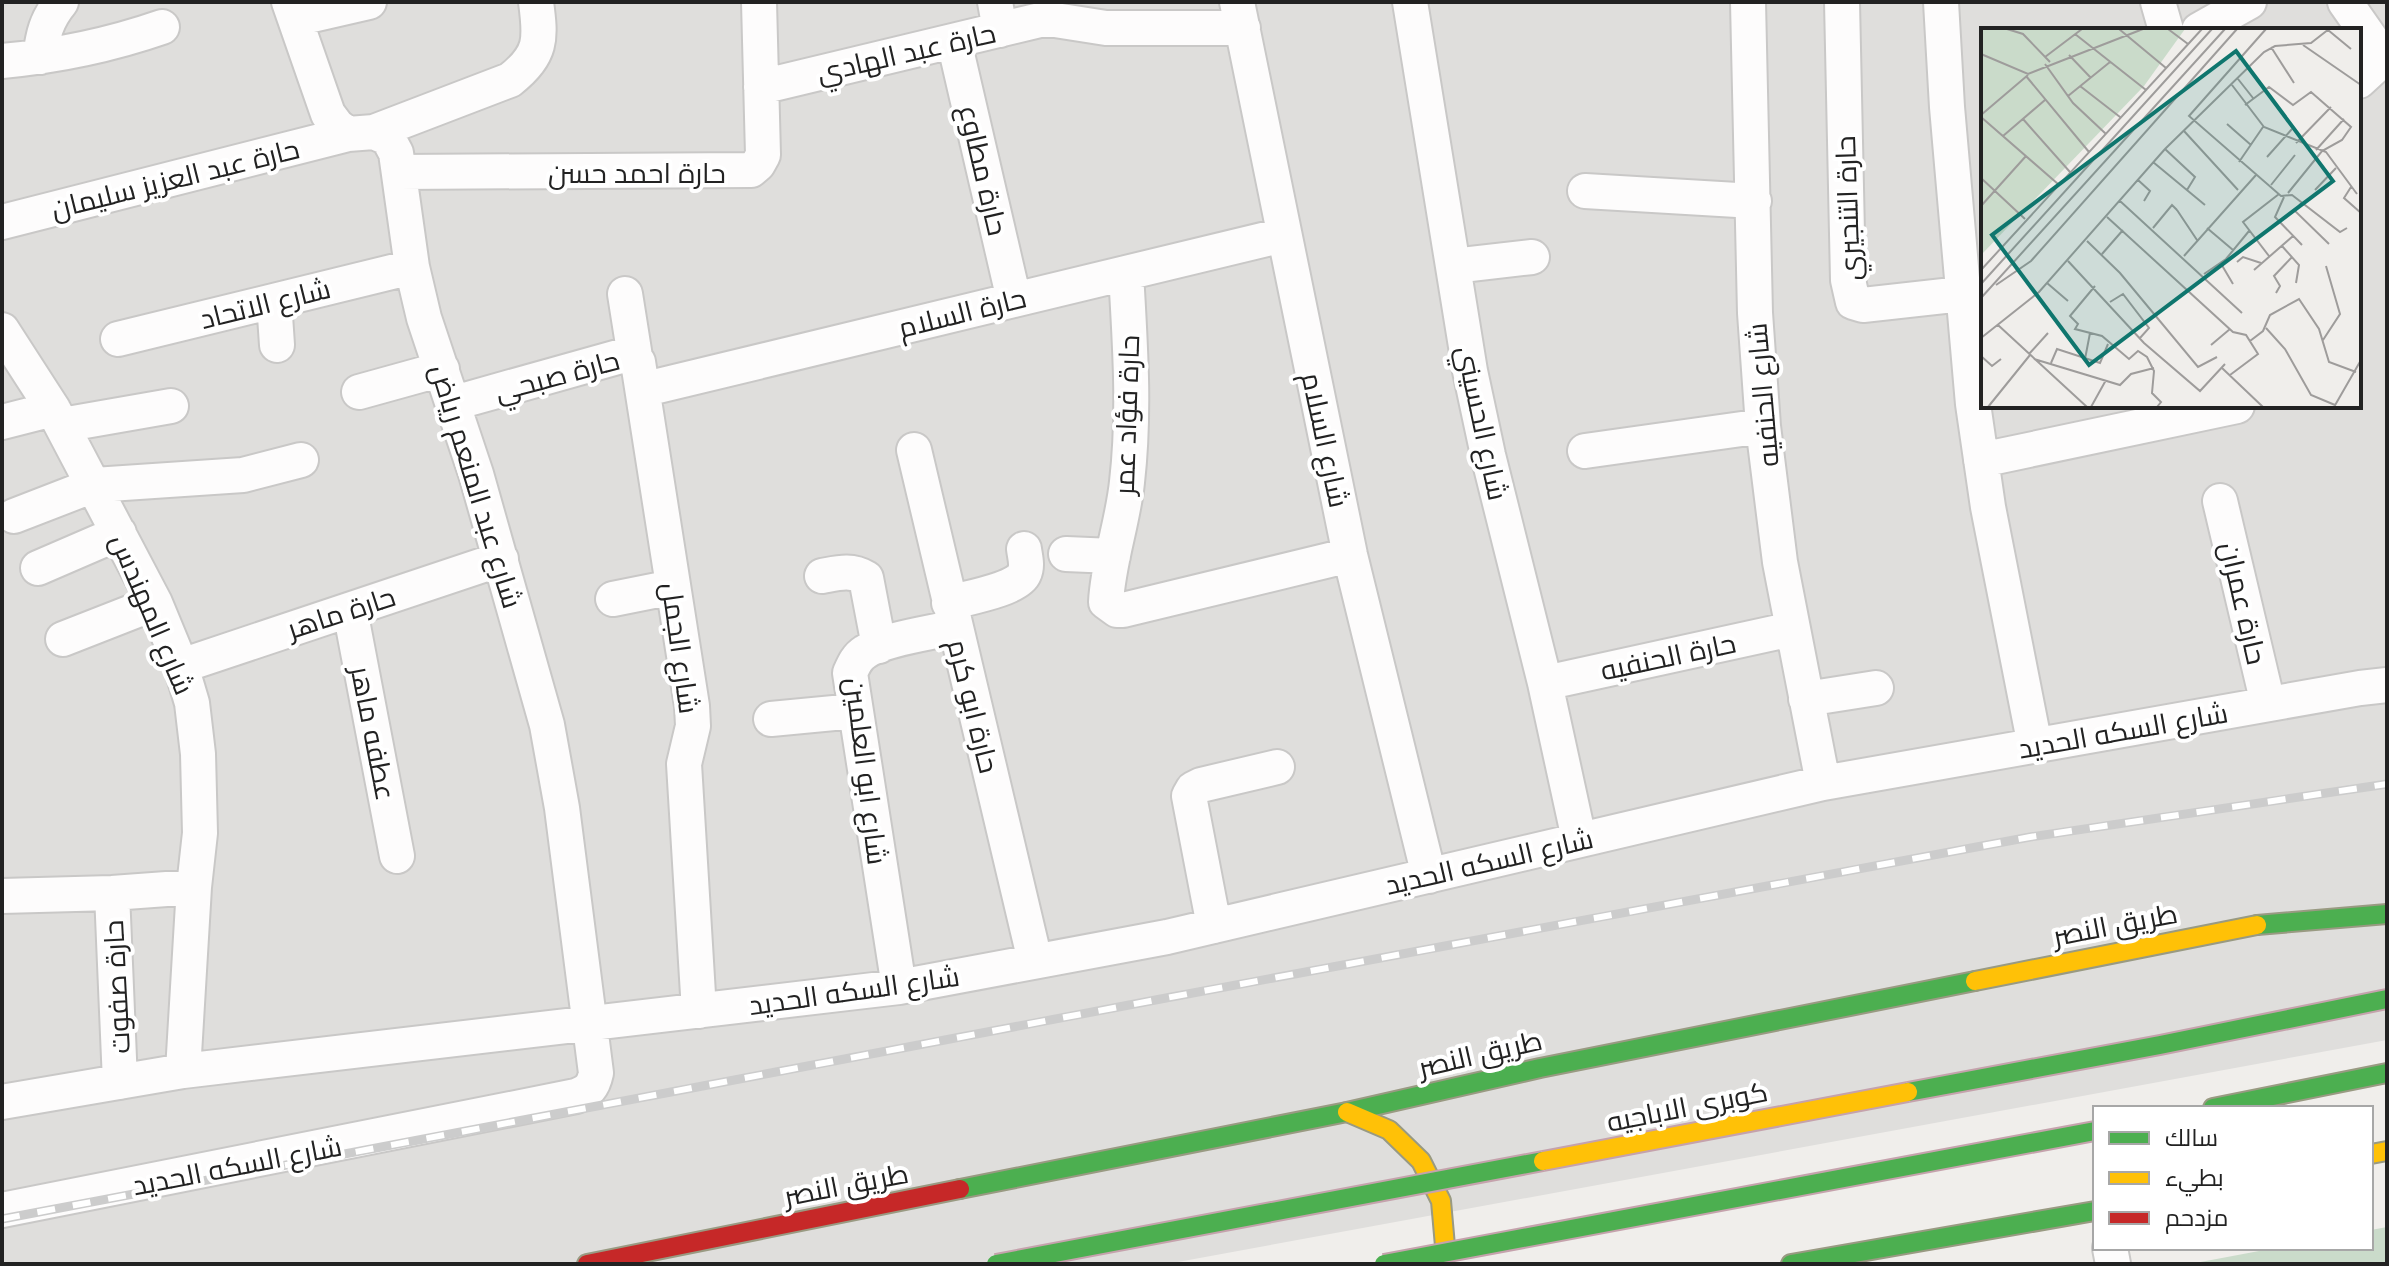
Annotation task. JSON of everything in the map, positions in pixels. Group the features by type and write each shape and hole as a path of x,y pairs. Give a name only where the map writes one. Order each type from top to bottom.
{"main road":[{"name":"طريق النصر","path":"587,1264 2265,923 2387,914"},
{"name":"كوبرى الاباجيه","path":"996,1264 2145,1048 2387,999"},
{"path":"2223,1106 2387,1073"},
{"path":"1347,1112 1389,1130 1421,1161 1441,1201 1445,1246 1440,1264"},
{"path":"1384,1264 2093,1131"},
{"path":"1791,1264 2093,1211"}],"street":[{"path":"40,57 44,28 61,2"},
{"path":"292,10 369,2"},
{"name":"حارة عبد العزيز سليمان","path":"2,222 361,133 510,80 526,68 535,53 540,34 536,2"},
{"name":"حارة احمد حسن","path":"399,172 751,170 763,155 759,2"},
{"name":"شارع الحنفيه","path":"1748,2 1755,313 1763,426 1778,548 1823,783"},
{"name":"حارة التنجيري","path":"1842,2 1848,280 1853,302 1863,305 1962,294"},
{"path":"1941,2 1962,294 1981,460 2035,746"},
{"path":"2158,2 2165,28"},
{"path":"2203,28 2249,2"},
{"name":"شارع الحسيني","path":"1416,3 1470,371 1579,839"},
{"path":"2350,4 2386,60 2361,79"},
{"name":"شارع عبد المنعم رياض","path":"292,10 328,114 337,126 388,138 396,153 412,267 424,318 454,403 547,725 562,808 589,1022"},
{"name":"حارة عبد الهادي","path":"761,87 954,41 997,16 1055,20 1088,14 1240,15"},
{"name":"شارع السلام","path":"1240,15 1350,555 1429,876"},
{"path":"2,61 40,57 125,40 162,27"},
{"name":"حارة مطاوع","path":"954,41 1014,300"},
{"path":"1585,191 1754,201"},
{"name":"حارة السلام","path":"638,370 648,386 658,386 1283,235"},
{"path":"1453,266 1532,257"},
{"name":"شارع الاتحاد","path":"118,339 412,267"},
{"name":"حارة فؤاد عمر","path":"1126,273 1133,376 1132,414 1126,491 1106,602 1117,610 1123,610 1350,555"},
{"name":"شارع الجمل","path":"625,294 692,706 693,726 684,764 699,1011"},
{"path":"274,301 277,345"},
{"name":"شارع المهندس","path":"2,330 58,417 155,603 181,666 192,703 198,754 200,833 183,1071"},
{"name":"حارة صبحي","path":"454,403 625,355 638,370"},
{"path":"359,392 442,369"},
{"path":"2,422 171,406"},
{"path":"1981,460 2228,408"},
{"path":"1585,451 1763,426"},
{"name":"حارة ابو كرم","path":"914,450 1035,961"},
{"path":"14,516 94,485 243,475 301,460"},
{"name":"حارة عمران","path":"2220,501 2268,704"},
{"path":"38,568 119,533"},
{"name":"شارع ابو العلمين","path":"899,987 850,673 856,660 866,651 1015,585 1024,576 1024,549"},
{"path":"1066,554 1113,556"},
{"name":"حارة ماهر","path":"181,666 501,559"},
{"path":"822,576 847,572 866,578 879,646"},
{"path":"613,599 673,587"},
{"path":"63,639 155,603"},
{"name":"عطفه ماهر","path":"350,610 397,856"},
{"name":"حارة الحنفيه","path":"1545,683 1792,629"},
{"name":"شارع السكه الحديد","path":"2,1102 183,1071 899,987 1167,937 1823,783 2387,685"},
{"path":"1806,699 1876,688"},
{"path":"771,719 855,711"},
{"path":"1214,926 1189,796 1193,789 1201,785 1277,767"},
{"path":"2,896 194,887"},
{"name":"حارة صفوت","path":"112,893 120,1082"},
{"name":"شارع السكه الحديد","path":"2,1210 576,1096 588,1092 594,1085 596,1073 589,1022"}],"shaded area":[{"path":"2,2 2387,2 2387,1040 1167,1264 2,1264"}],"green space":[{"path":"2387,1227 2387,1264 2190,1264 2264,1250 2373,1250 2373,1230"}],"railway":[{"path":"2,1219 2030,837 2387,784"}],"traffic: fast":[{"path":"2257,925 2387,914"},
{"path":"960,1189 1975,981"},
{"path":"1908,1092 2387,999"},
{"path":"2223,1106 2387,1073"},
{"path":"1384,1264 2093,1131"},
{"path":"996,1264 1543,1161"},
{"path":"1791,1264 2093,1211"}],"traffic: slow":[{"path":"1975,981 2257,925"},
{"path":"1543,1161 1908,1092"},
{"path":"1347,1112 1389,1130 1421,1161 1441,1201 1445,1246 1440,1264"},
{"path":"2373,1154 2387,1151"}],"traffic: jam":[{"path":"587,1264 960,1189"}]}
